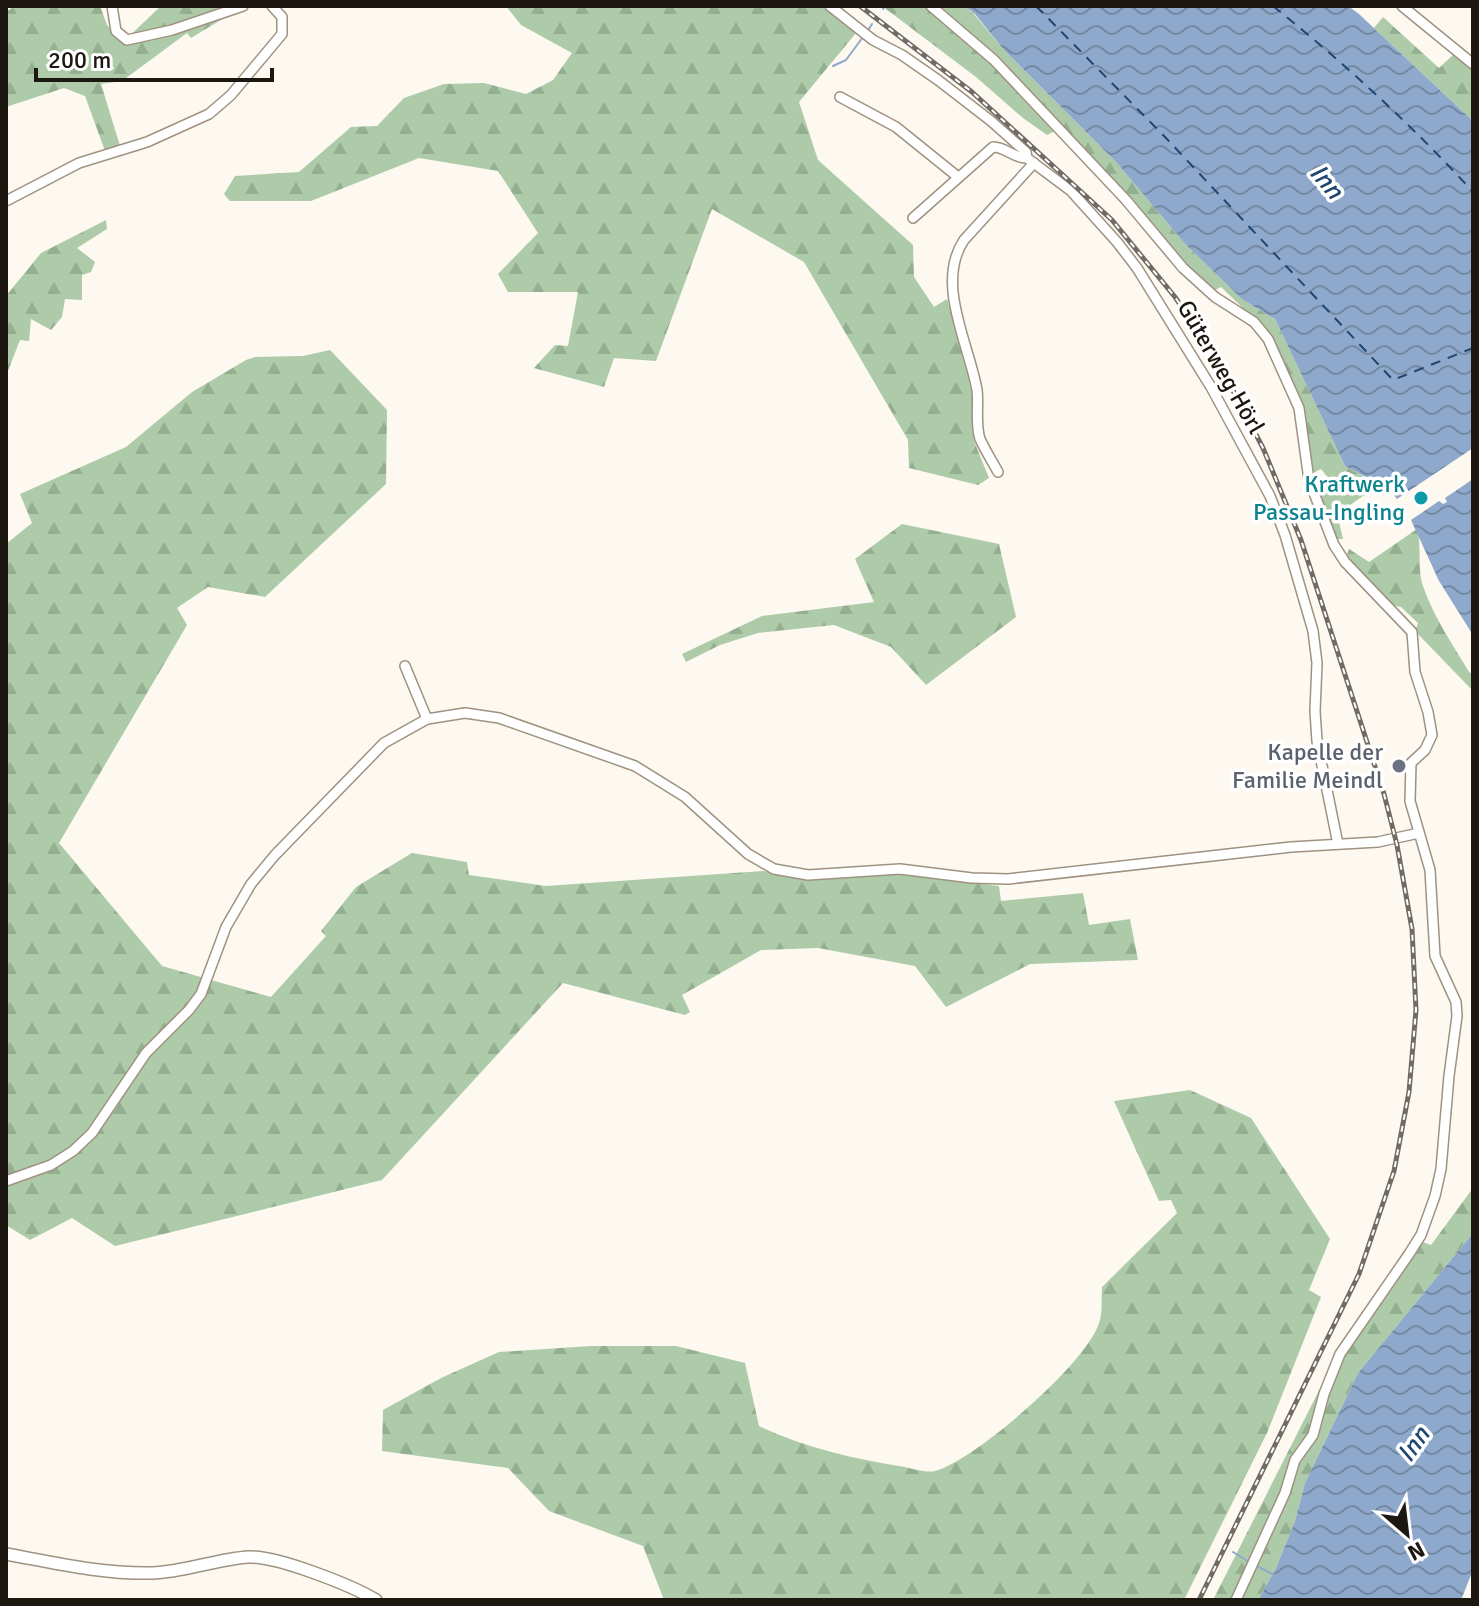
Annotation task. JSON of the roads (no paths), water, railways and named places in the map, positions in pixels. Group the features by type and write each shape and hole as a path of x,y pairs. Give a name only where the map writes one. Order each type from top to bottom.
{"street":[{"path":"112,6 116,31 127,40 172,30 243,6"},
{"path":"6,201 79,163 147,142 209,114 231,95 277,43 283,24 272,6"},
{"name":"Güterweg Hörl","path":"830,6 873,40 902,55 938,80 991,121 1026,152 1030,160 1071,191 1137,268 1211,387 1270,496 1285,535 1313,631 1317,663 1317,741 1338,844"},
{"path":"931,6 1005,71 1126,200 1183,268 1215,297 1254,322 1268,339 1299,408 1309,480 1334,545 1345,562 1412,632 1415,672 1428,712 1432,735 1425,750 1409,769 1410,801 1430,870 1435,956 1456,1002 1441,1169 1435,1196 1415,1244 1340,1354 1324,1394 1313,1435 1295,1460 1285,1493 1236,1600"},
{"path":"1402,6 1473,64"},
{"path":"840,97 896,127 958,177"},
{"path":"913,218 993,147 1030,160 958,248 954,266 956,306 977,389 979,437 998,472"},
{"path":"405,666 427,719"},
{"path":"6,1181 51,1165 73,1151 92,1133 146,1053 201,994 226,927 251,884 275,855 384,743 427,719 465,713 499,718 635,766 685,797 762,864 808,875 900,869 1008,879 1378,842 1419,833"},
{"path":"6,1554 84,1569 131,1573 156,1573 252,1557 271,1559 376,1600"}],"water":[{"path":"964,6 1348,6 1359,14 1473,121 1473,448 1397,499 1390,490 1345,466 1275,319 1243,300 1186,245 1116,162"},
{"path":"1473,479 1473,635 1439,581 1411,520 1439,501 1443,504 1447,502 1445,498"},
{"name":"Inn","path":"1473,1233 1473,1570 1461,1600 1258,1600 1276,1568 1295,1521 1305,1483 1358,1373"}],"waterway":[{"path":"867,32 872,24"},
{"path":"833,66 846,60 863,37"},
{"path":"1233,1552 1249,1562"},
{"path":"1255,1565 1274,1575"}],"railway":[{"path":"860,6 972,92 1112,220 1175,297 1214,354 1263,448 1301,540 1384,794 1397,845 1412,929 1416,1010 1409,1092 1394,1171 1359,1274 1199,1600"}],"place":[{"name":"Kraftwerk Passau-Ingling","path":"1421,498"},
{"name":"Kapelle der Familie Meindl","path":"1399,766"}]}
